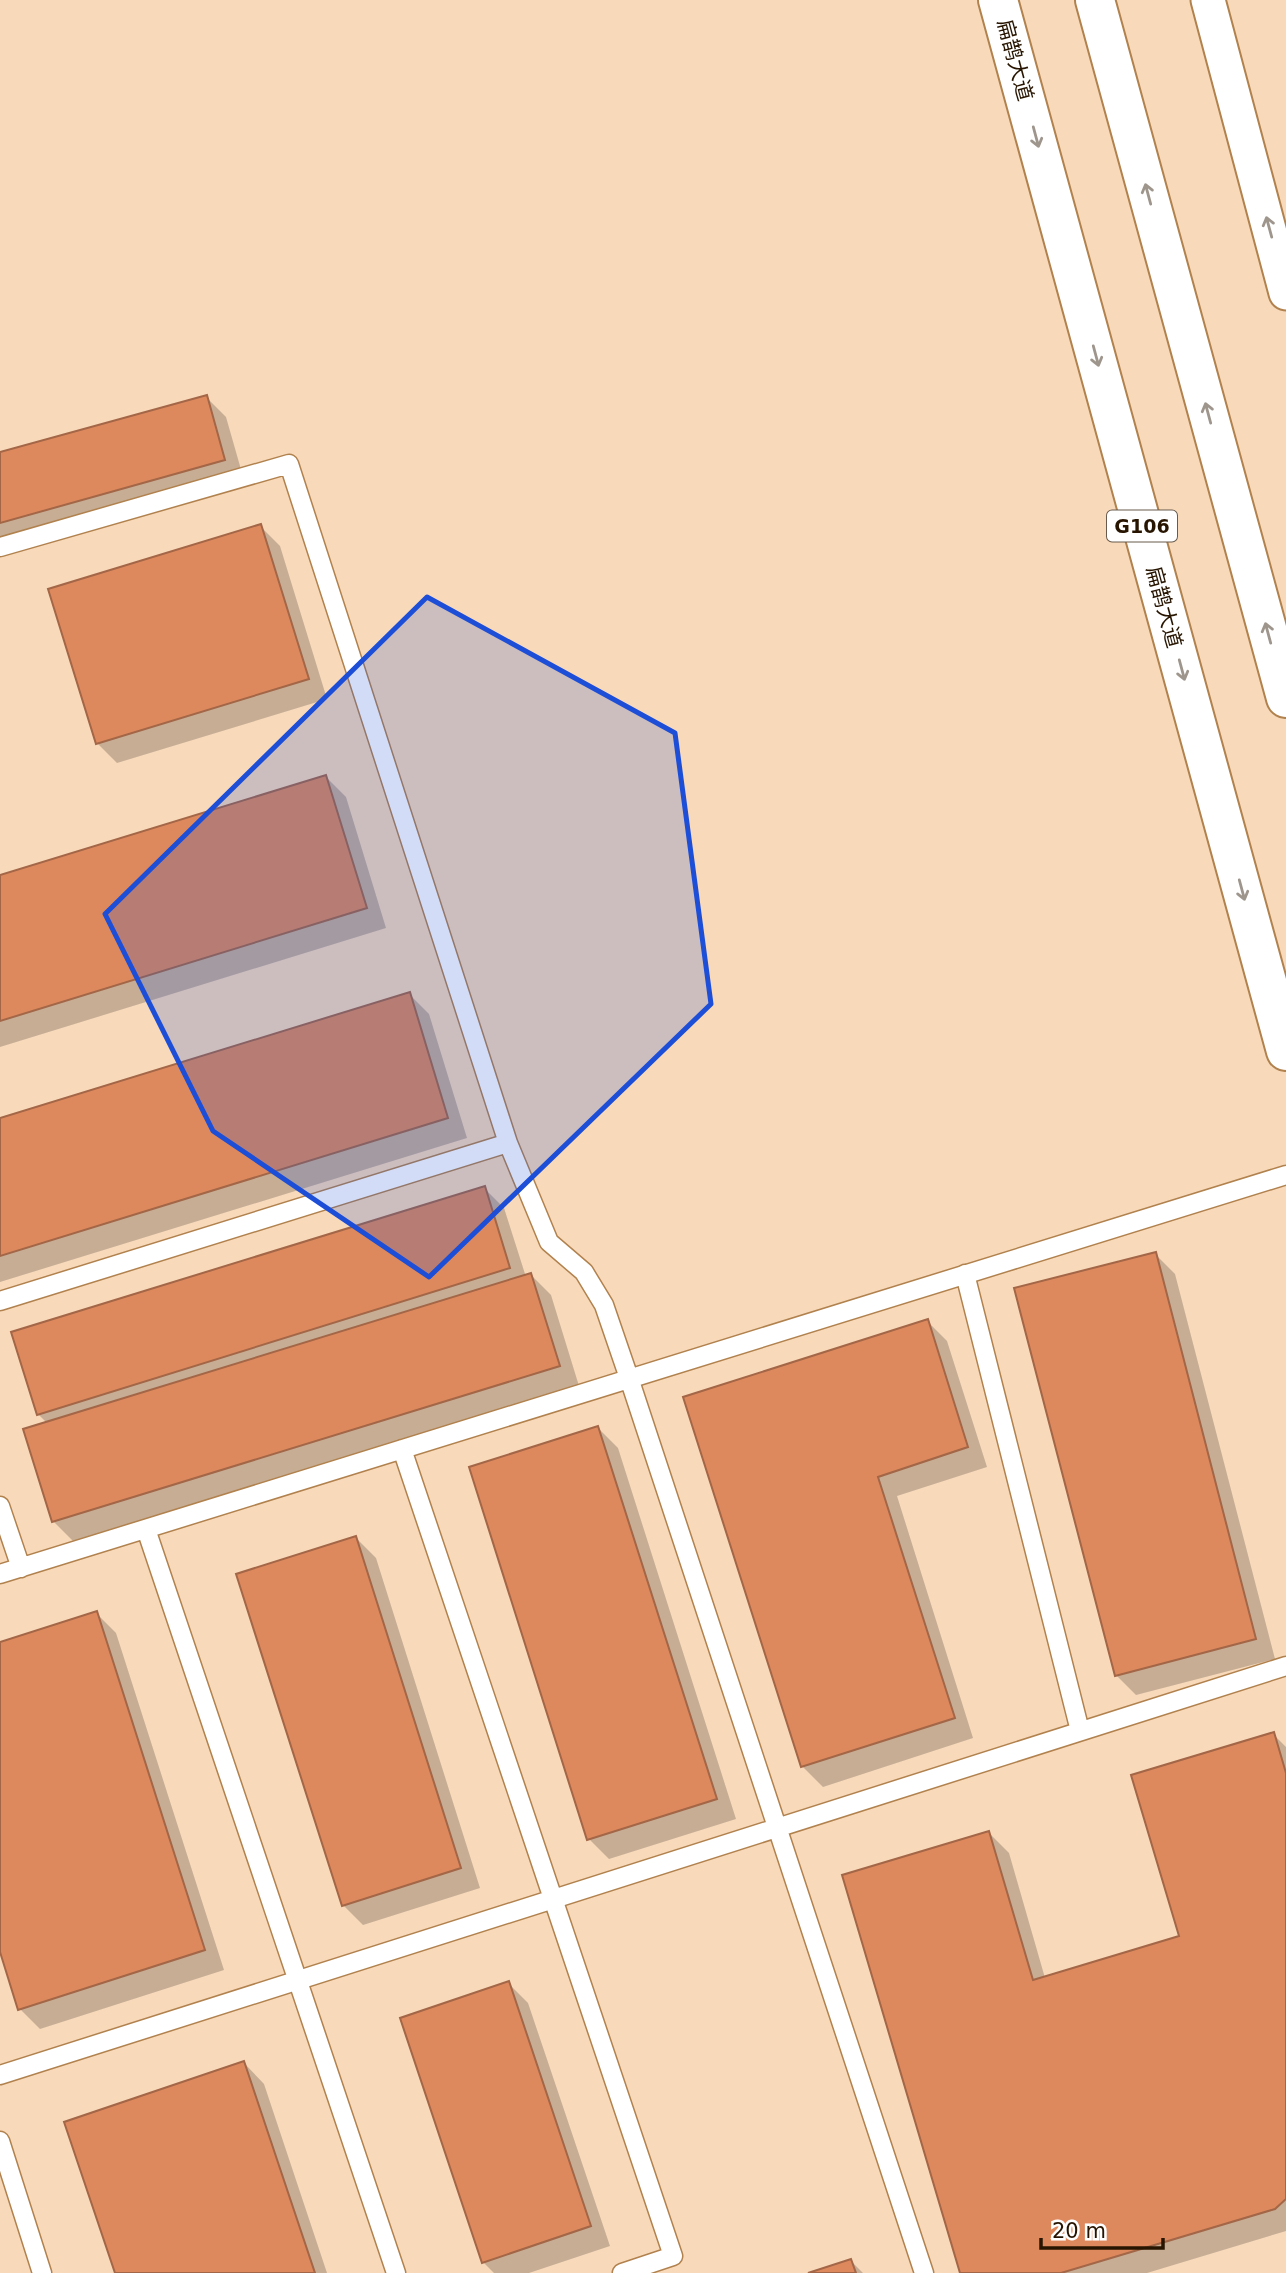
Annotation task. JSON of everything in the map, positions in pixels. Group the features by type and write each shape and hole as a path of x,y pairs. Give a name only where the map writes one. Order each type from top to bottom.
{"highway":[{"name":"扁鹊大道","path":"999,0 1286,1051"},
{"path":"1095,0 1286,698"}],"street":[{"path":"1208,0 1286,293"}],"lane":[{"path":"0,547 289,464 508,1143 549,1242 584,1272 604,1305 924,2273"},
{"path":"0,1301 508,1143"},
{"path":"0,1574 1286,1175"},
{"path":"965,1275 1080,1731"},
{"path":"402,1450 673,2256 622,2273"},
{"path":"0,1506 21,1568"},
{"path":"146,1529 396,2273"},
{"path":"0,2075 1286,1666"},
{"path":"0,2141 42,2273"}],"highlighted area":[{"path":"427,597 675,733 711,1004 429,1277 213,1131 105,914"}],"building":[{"path":"207,395 225,460 0,523 0,452"},
{"path":"261,524 309,679 96,744 48,589"},
{"path":"326,775 367,908 0,1021 0,875"},
{"path":"410,992 448,1118 0,1256 0,1118"},
{"path":"485,1186 510,1268 37,1415 11,1332"},
{"path":"1156,1252 1256,1639 1115,1676 1014,1288"},
{"path":"531,1273 560,1366 52,1522 23,1429"},
{"path":"928,1319 968,1447 878,1477 955,1718 801,1767 683,1397"},
{"path":"598,1426 717,1799 587,1840 469,1467"},
{"path":"356,1536 461,1868 342,1906 236,1574"},
{"path":"97,1611 205,1950 18,2010 0,1952 0,1642"},
{"path":"1274,1732 1286,1773 1286,2199 1275,2209 1061,2273 960,2273 842,1875 989,1831 1033,1980 1179,1936 1131,1775"},
{"path":"509,1981 591,2226 482,2263 400,2018"},
{"path":"244,2061 315,2273 115,2273 64,2122"},
{"path":"851,2259 856,2273 808,2273"}]}
